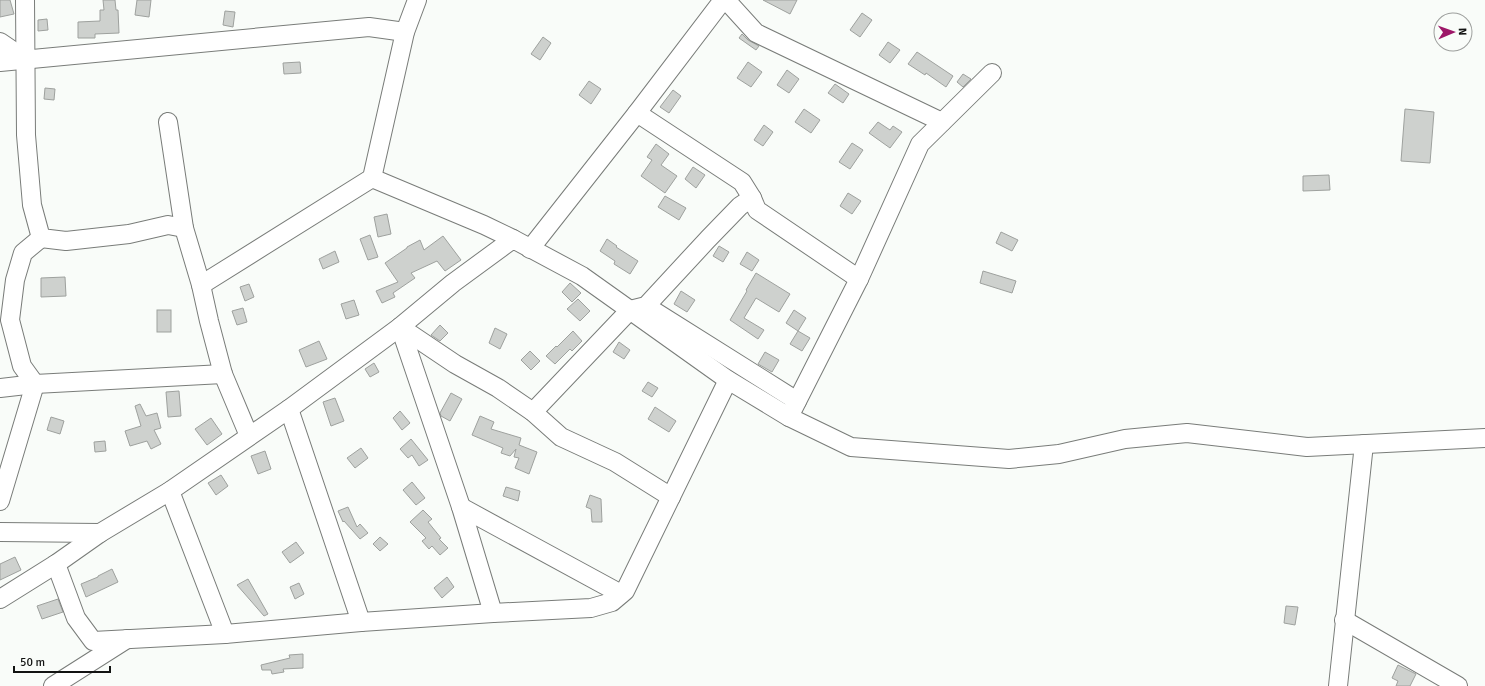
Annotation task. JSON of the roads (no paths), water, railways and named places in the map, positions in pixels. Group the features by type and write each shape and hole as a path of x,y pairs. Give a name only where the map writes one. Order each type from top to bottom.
{"street":[{"path":"26,0 26,135 32,205 41,238"},
{"path":"201,285 372,178 405,32 417,0"},
{"path":"530,249 637,113 723,0"},
{"path":"726,0 756,33 942,122"},
{"path":"0,62 369,27 405,32"},
{"path":"0,42 25,59"},
{"path":"789,417 859,279 920,144 992,73"},
{"path":"637,113 742,182 752,198 757,210 859,279"},
{"path":"168,122 184,228 201,285 223,374 249,436"},
{"path":"372,178 484,225 513,239 582,276 797,401"},
{"path":"533,412 740,206 752,198"},
{"path":"35,384 22,366 10,320 15,280 23,253 41,238 66,241 129,234 168,225 184,228"},
{"path":"0,599 56,564 100,533 170,491 289,409 400,327 453,283 513,239"},
{"path":"638,308 728,380 789,417 851,447 1009,459 1059,454 1125,439 1187,433 1307,447 1485,438"},
{"path":"400,327 455,364 498,388 533,412 561,437 614,462 671,497"},
{"path":"400,327 461,507 493,613"},
{"path":"0,388 35,384 223,374"},
{"path":"56,564 76,618 93,641 226,634 361,622 590,608 612,602 625,591 728,380"},
{"path":"0,501 35,384"},
{"path":"289,409 361,622"},
{"path":"1338,686 1364,444"},
{"path":"170,491 226,634"},
{"path":"461,507 621,594"},
{"path":"0,532 100,533"},
{"path":"1344,620 1458,686"},
{"path":"53,686 128,639"}]}
